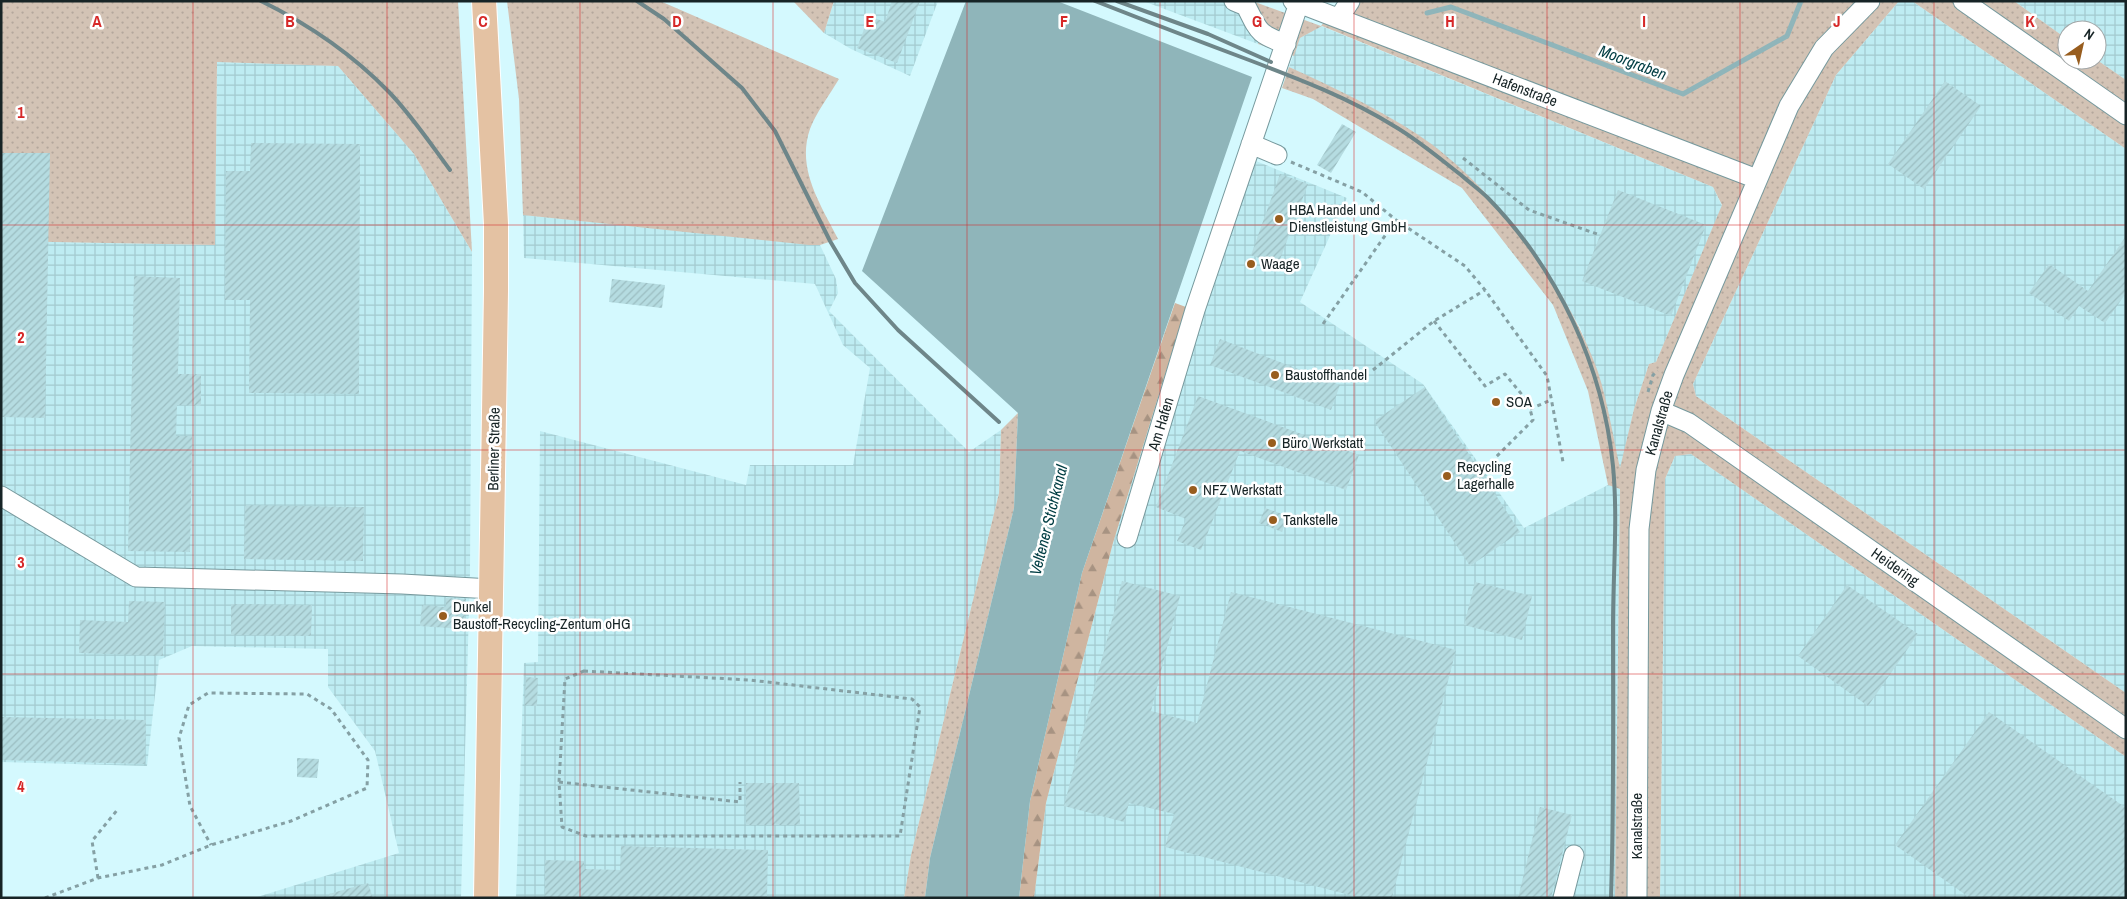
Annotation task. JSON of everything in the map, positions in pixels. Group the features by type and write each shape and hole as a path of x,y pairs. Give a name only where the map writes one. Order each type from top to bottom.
{"main road":[{"name":"Berliner Straße","path":"484,1 496,224 486,898"}],"street":[{"path":"1234,1 1246,6 1257,29 1264,36 1284,48 1296,2"},
{"path":"1338,18 1350,1"},
{"name":"Kanalstraße","path":"1637,898 1639,529 1646,470 1661,411 1674,375 1756,179 1789,106 1824,48 1870,1"},
{"path":"1963,1 2126,115"},
{"name":"Hafenstraße","path":"1296,2 1756,179"},
{"name":"Am Hafen","path":"1126,538 1195,310 1210,282 1251,144 1284,48"},
{"path":"1251,144 1276,155"},
{"name":"Heidering","path":"1661,411 1689,423 2126,729"},
{"path":"1,496 136,577 402,584 492,589"},
{"path":"1564,898 1574,855"}],"path":[{"path":"1276,155 1362,192 1396,220 1465,266 1485,290 1547,376 1563,462"},
{"path":"1463,158 1529,210 1597,234"},
{"path":"1323,324 1396,220"},
{"path":"1373,370 1434,321 1485,290"},
{"path":"1434,321 1485,386 1505,374 1528,402 1533,420 1494,459"},
{"path":"1530,409 1551,400"},
{"path":"584,672 750,680 912,699 920,707 900,836 586,836 562,827 559,782 565,679 584,672"},
{"path":"44,898 98,878 162,865 211,846 291,821 367,788 368,760 331,709 308,694 208,693 189,705 179,738 190,806 211,846"},
{"path":"559,782 740,802 740,782"},
{"path":"98,878 92,841 118,809"}],"shaded area":[{"path":"1,1 458,1 472,252 414,154 338,66 217,62 215,245 1,241"},
{"path":"507,1 660,1 839,79 819,110 810,129 806,144 808,172 812,186 838,239 820,245 809,245 523,215 519,99"},
{"path":"793,1 834,1 824,33"},
{"path":"834,1 938,1 910,76 851,49 824,33"},
{"path":"1143,1 1252,1 1264,26 1258,44"},
{"path":"1252,1 1321,26 1340,1 1899,1 1836,75 1693,384 1696,396 2126,693 2126,757 1691,454 1675,456 1665,479 1660,898 1615,898 1620,489 1608,485 1588,391 1553,305 1462,188 1313,99 1282,88 1289,67 1386,115 1417,134 1445,155 1473,180 1500,209 1548,273 1585,339 1602,384 1620,468 1634,409 1649,364 1656,362 1722,205 1713,187 1322,26 1300,38 1294,56 1258,44 1264,26"},
{"path":"1899,1 1912,1 2126,149 2126,693 1696,396 1693,384 1836,75"},
{"path":"1912,1 2014,1 2057,32 2057,70 2107,70 2107,67 2126,80 2126,149"},
{"path":"2014,1 2126,1 2126,80 2107,67 2107,20 2057,20 2057,32"},
{"path":"1321,26 1713,187 1722,206 1656,362 1649,364 1634,409 1620,470 1598,374 1580,327 1526,241 1486,193 1418,135 1387,116 1289,67 1300,38"},
{"path":"217,62 338,66 414,154 472,252 470,572 461,898 254,898 399,853 375,751 328,687 328,649 192,646 159,660 147,766 1,762 1,241 215,245"},
{"path":"1256,161 1347,198 1300,302 1423,384 1524,528 1608,485 1620,489 1615,898 1034,898 1046,803 1113,543 1186,307 1205,312"},
{"path":"523,215 820,245 836,279 838,293 829,311 969,452 1001,430 999,493 911,855 904,898 516,898 524,663 538,662 540,431 746,485 750,465 853,465 870,368 843,345 815,284 524,258"},
{"path":"1018,413 1014,508 930,858 925,898 904,898 911,855 999,493 1001,430"},
{"path":"1691,454 2126,757 2126,898 1660,898 1665,479 1675,456"}],"green space":[{"path":"1175,303 1186,307 1113,543 1046,803 1034,898 1019,898 1030,801 1082,573"}],"water":[{"name":"Veltener Stichkanal","path":"966,1 1057,1 1252,77 1082,573 1030,801 1019,898 925,898 930,858 1014,508 1018,413 862,271"}],"building":[{"path":"892,1 920,1 897,63 857,48 869,16 885,22"},
{"path":"1945,81 1981,106 1924,189 1888,164"},
{"path":"1342,124 1356,132 1331,173 1317,165"},
{"path":"251,143 360,144 359,394 249,393 250,300 225,300 226,171 250,171"},
{"path":"1,153 50,153 45,418 1,417"},
{"name":"HBA Handel und Dienstleistung GmbH","path":"1280,174 1308,184 1278,265 1251,255"},
{"path":"1618,190 1706,225 1671,316 1582,281"},
{"path":"2126,236 2126,293 2105,323 2079,306 2069,321 2029,293 2049,264 2088,291"},
{"path":"134,276 180,278 178,374 201,374 201,406 177,405 176,436 192,436 190,552 128,551"},
{"path":"612,279 665,285 662,308 609,302"},
{"name":"Baustoffhandel","path":"1220,339 1340,385 1331,410 1210,365"},
{"name":"Recycling Lagerhalle","path":"1425,387 1520,532 1470,566 1374,421"},
{"path":"1198,396 1359,455 1346,490 1240,451 1201,550 1177,541 1186,519 1156,507"},
{"path":"245,505 364,507 363,561 244,559"},
{"name":"Tankstelle","path":"1265,508 1288,516 1282,532 1259,523"},
{"path":"1122,581 1180,596 1151,711 1197,723 1231,592 1456,650 1392,898 1361,898 1165,847 1174,814 1129,803 1124,822 1064,806"},
{"path":"1475,582 1532,596 1522,640 1464,625"},
{"path":"1847,585 1918,634 1868,706 1798,656"},
{"name":"Dunkel Baustoff-Recycling-Zentum oHG","path":"446,598 466,599 463,629 420,626 422,605 446,607"},
{"path":"129,601 165,602 163,656 79,653 80,620 128,622"},
{"path":"231,604 312,605 311,636 231,635"},
{"path":"526,677 538,678 537,706 525,705"},
{"path":"1989,712 2126,808 2126,898 1970,898 1895,845"},
{"path":"1,717 146,720 145,764 1,760"},
{"path":"297,758 319,759 317,778 297,777"},
{"path":"746,783 799,783 800,825 746,825"},
{"path":"1540,807 1572,815 1551,898 1518,898"},
{"path":"621,846 768,850 767,898 545,898 545,860 584,861 584,869 620,870"},
{"path":"368,883 373,898 330,898 329,894"}],"waterway":[{"name":"Moorgraben","path":"1427,13 1451,7 1683,94 1787,36 1801,1"}],"railway":[{"path":"261,1 329,41 375,78 421,130 450,170"},
{"path":"637,1 664,19 742,88 775,131 830,241 855,283 898,330 999,422"},
{"path":"1095,1 1286,74 1359,107 1403,131 1488,198 1536,256 1556,288 1588,356 1608,429 1613,466 1615,526 1611,898"},
{"path":"1117,1 1208,34 1271,62"}],"place":[{"name":"HBA Handel und Dienstleistung GmbH","path":"1279,219"},
{"name":"Waage","path":"1251,264"},
{"name":"Baustoffhandel","path":"1275,375"},
{"name":"SOA","path":"1496,402"},
{"name":"Büro Werkstatt","path":"1272,443"},
{"name":"Recycling Lagerhalle","path":"1447,476"},
{"name":"NFZ Werkstatt","path":"1193,490"},
{"name":"Tankstelle","path":"1273,520"},
{"name":"Dunkel Baustoff-Recycling-Zentum oHG","path":"443,616"}]}
